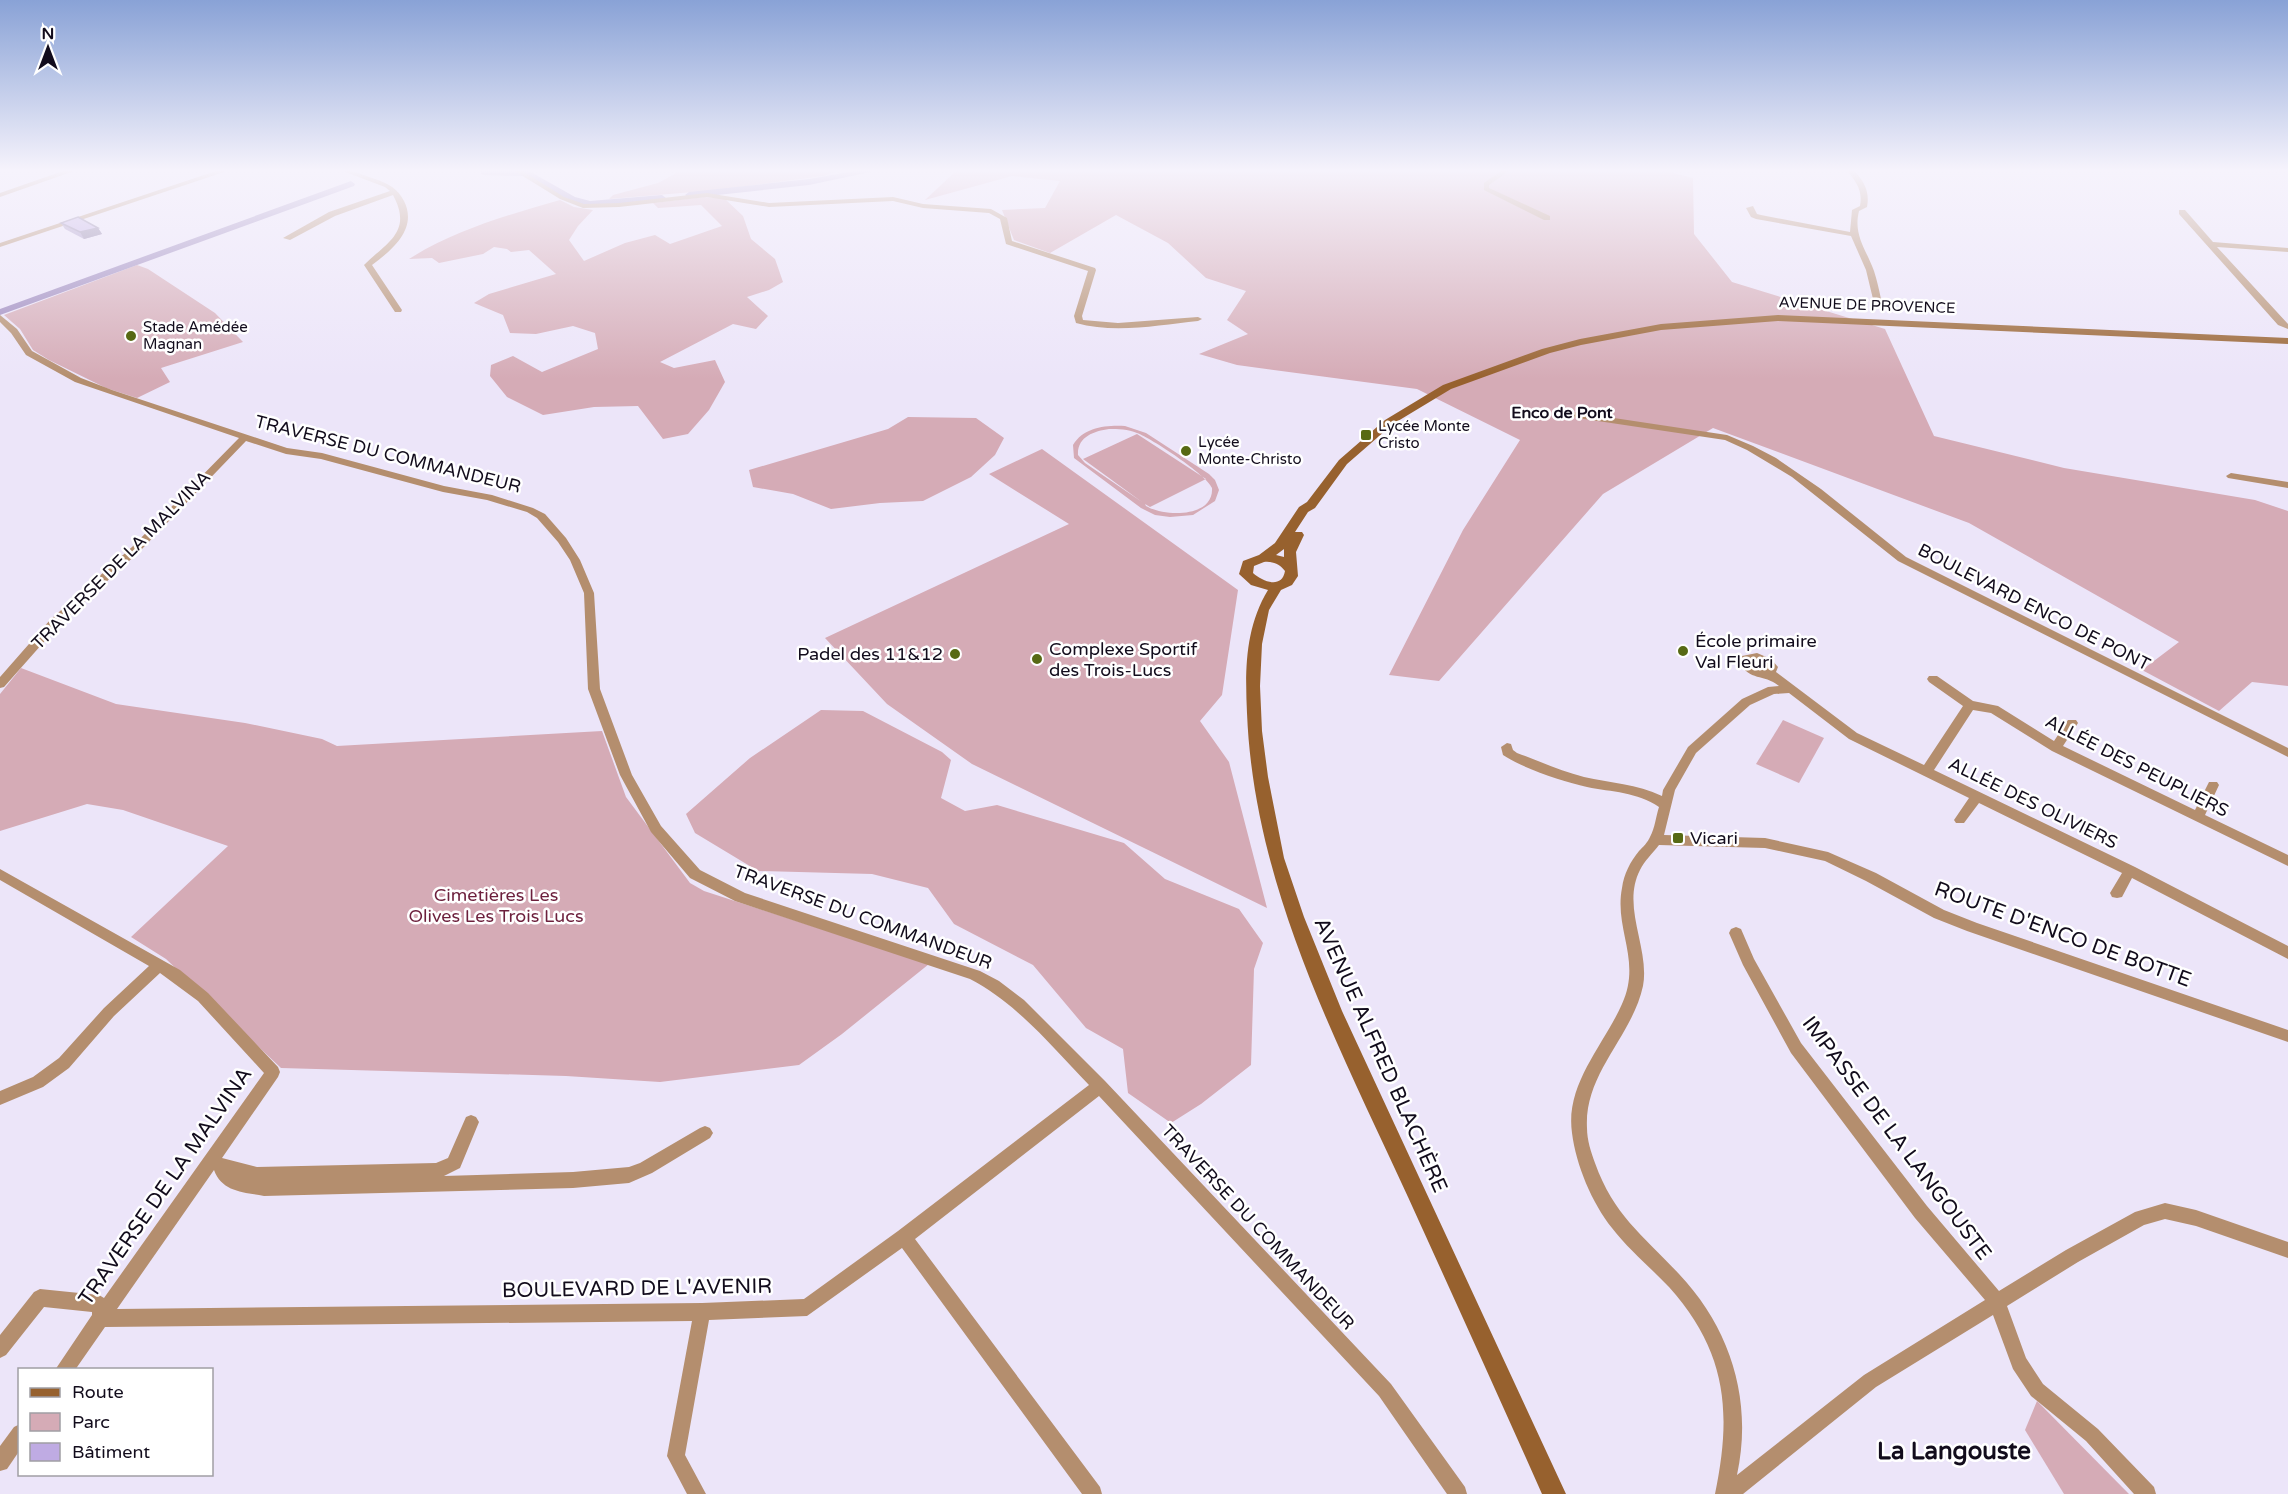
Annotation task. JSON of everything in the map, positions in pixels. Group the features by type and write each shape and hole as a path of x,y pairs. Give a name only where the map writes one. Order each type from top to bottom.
{"main road":[{"name":"AVENUE DE PROVENCE","path":"1263,558 1281,546 1303,510 1311,505 1335,476 1343,462 1389,422 1447,387 1546,351 1627,333 1713,321 1778,318 2288,341"},
{"name":"AVENUE DE PROVENCE","path":"1291,568 1290,552 1310,513 1311,505"},
{"path":"1263,558 1280,560 1291,568 1290,580 1277,586 1260,585 1246,574 1246,568 1252,561 1263,558"},
{"name":"AVENUE ALFRED BLACHÈRE","path":"1252,581 1258,590 1261,610 1255,637 1254,714 1271,839 1283,884 1345,1037 1554,1494"},
{"name":"AVENUE ALFRED BLACHÈRE","path":"1261,610 1277,586"}],"street":[{"path":"0,245 16,240"},
{"path":"397,240 368,265 398,310"},
{"path":"1008,240 1009,242 1092,270 1078,316 1079,321 1084,324 1198,319"},
{"path":"1857,240 1870,271 1877,299"},
{"path":"2208,240 2281,323 2288,327"},
{"path":"2212,244 2288,250"},
{"name":"TRAVERSE DU COMMANDEUR","path":"0,317 14,331 29,353 78,380 286,451 334,459 443,489 489,496 541,516 569,550 589,593 594,689 626,775 656,829 695,873 740,897 975,975 994,985 1019,1004 1100,1086 1385,1390 1458,1494"},
{"name":"BOULEVARD ENCO DE PONT","path":"1574,415 1727,438 1750,446 1776,460 1902,559 2288,753"},
{"name":"TRAVERSE DE LA MALVINA","path":"0,684 54,623 136,549 244,438"},
{"path":"2231,476 2288,485"},
{"name":"ALLÉE DES OLIVIERS","path":"1770,673 1853,736 2130,871 2288,953"},
{"path":"1927,771 1970,705 1933,679"},
{"path":"1726,1494 1736,1420 1729,1377 1714,1336 1691,1300 1616,1221 1589,1166 1579,1130 1583,1094 1635,989 1638,968 1625,902 1632,872 1656,840 1669,790 1692,750 1746,702 1772,690 1792,689"},
{"name":"ALLÉE DES PEUPLIERS","path":"1970,705 1994,709 2056,748 2288,861"},
{"path":"2056,748 2073,723"},
{"path":"1507,747 1507,752 1513,756 1575,779 1641,793 1666,805"},
{"path":"2198,817 2213,785"},
{"path":"1960,820 1977,796"},
{"name":"ROUTE D'ENCO DE BOTTE","path":"1656,840 1765,843 1828,857 1950,918 2288,1037"},
{"path":"2117,893 2130,871"},
{"name":"TRAVERSE DE LA MALVINA","path":"0,874 175,974 203,997 273,1072 217,1163 100,1318 65,1368"},
{"name":"IMPASSE DE LA LANGOUSTE","path":"1736,933 1748,961 1796,1048 1922,1212 1997,1302 2019,1363 2037,1390 2092,1435 2147,1494"},
{"path":"0,1098 38,1082 64,1063 109,1012 158,966"},
{"name":"BOULEVARD DE L'AVENIR","path":"100,1318 702,1312 807,1307 904,1237 1100,1086"},
{"path":"217,1163 257,1175 437,1171 454,1163 471,1122"},
{"path":"217,1163 225,1178 234,1183 264,1188 573,1180 629,1175 646,1168 705,1133"},
{"path":"1726,1494 1869,1382 2072,1256 2141,1218 2165,1211 2196,1218 2288,1250"},
{"path":"904,1237 1093,1494"},
{"path":"0,1349 40,1298 99,1304 100,1318"},
{"path":"697,1494 676,1456 702,1312"},
{"path":"0,1462 18,1436"}],"green space":[{"path":"446,240 569,240 584,261 637,240 663,240 670,244 682,240 752,240 775,259 783,282 769,290 747,297 768,316 756,329 733,324 660,362 674,368 715,360 725,382 709,410 688,434 663,439 638,406 594,407 543,415 507,397 490,376 491,365 513,356 542,372 598,349 595,333 573,326 536,334 510,333 503,315 474,303 489,294 556,274 529,250 511,252 494,247 483,254 439,263 432,258 409,259"},
{"path":"1014,240 1073,240 1050,253"},
{"path":"1162,240 1699,240 1732,282 1885,329 1934,436 2064,468 2255,500 2288,511 2288,686 2252,682 2219,711 2142,670 2179,642 1969,523 1713,428 1603,494 1439,681 1389,675 1463,530 1520,440 1417,389 1237,365 1199,354 1248,334 1227,320 1246,291 1206,278"},
{"name":"Stade Amédée Magnan","path":"137,265 148,269 215,313 243,342 161,368 170,382 137,398 106,388 49,360 33,350 20,329 4,315"},
{"path":"908,417 976,418 1004,438 995,455 971,477 923,501 831,509 793,494 753,487 749,470 888,429"},
{"path":"1118,426 1146,433 1209,474 1215,480 1219,490 1215,501 1193,515 1170,517 1155,515 1141,508 1074,458 1073,445 1083,434 1096,428","holes":["1109,429 1127,430 1137,433 1154,442 1202,476 1137,434 1083,459 1142,502 1085,463 1078,455 1083,439 1092,433","1205,479 1212,488 1210,498 1197,510 1164,512 1154,510 1145,504 1150,507"]},
{"name":"Complexe Sportif des Trois-Lucs","path":"1042,449 1238,590 1222,695 1200,721 1229,762 1267,908 972,764 887,704 825,638 1069,524 989,474"},
{"name":"Cimetières Les Olives Les Trois Lucs","path":"21,668 116,704 245,723 322,739 337,746 602,731 626,797 690,883 704,891 929,964 842,1034 799,1065 660,1082 566,1076 281,1068 166,959 131,937 228,846 123,810 87,804 0,831 0,694"},
{"path":"821,710 863,711 942,752 951,760 941,798 965,811 997,805 1124,843 1165,879 1239,909 1263,943 1254,969 1251,1065 1201,1104 1171,1123 1128,1093 1123,1049 1086,1028 1033,965 954,924 928,888 872,874 758,871 695,833 686,814 750,758"},
{"path":"1783,720 1824,738 1799,783 1756,764"},
{"path":"2037,1401 2129,1494 2064,1494 2025,1430"}],"waterway":[{"path":"0,312 198,240"}],"place":[{"name":"Stade Amédée Magnan","path":"131,336"},
{"name":"Lycée Monte Cristo","path":"1366,435"},
{"name":"Lycée Monte-Christo","path":"1186,451"},
{"name":"École primaire Val Fleuri","path":"1683,651"},
{"name":"Padel des 11&12","path":"955,654"},
{"name":"Complexe Sportif des Trois-Lucs","path":"1037,659"},
{"name":"Vicari","path":"1678,838"}],"district":[{"name":"Enco de Pont","path":"1562,412"},
{"name":"La Langouste","path":"1954,1451"}]}
